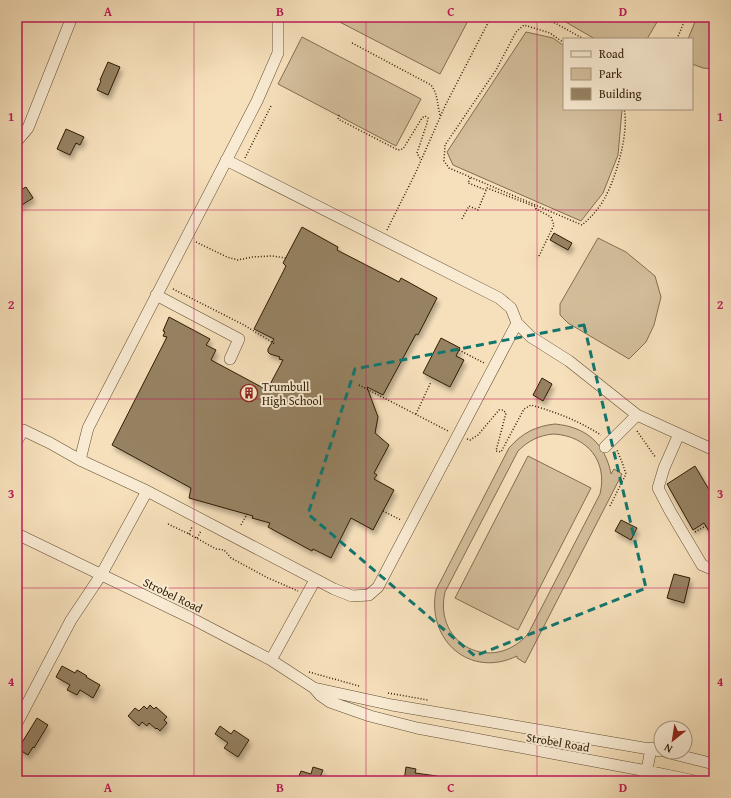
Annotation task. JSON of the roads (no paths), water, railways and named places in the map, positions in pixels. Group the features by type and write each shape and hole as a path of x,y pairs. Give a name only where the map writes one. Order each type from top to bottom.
{"street":[{"path":"17,141 28,128 72,17"},
{"path":"80,460 88,428 257,101 278,53 277,17"},
{"path":"226,160 499,298 511,308 517,323 531,337 569,361 638,415 714,450"},
{"path":"156,295 239,339 230,359"},
{"path":"17,441 23,430 80,460 147,491 334,589 352,596 369,595 378,587 517,323"},
{"path":"608,445 638,415"},
{"path":"679,434 664,468 658,488 702,565 714,570"},
{"path":"17,723 71,620 101,575 147,491"},
{"name":"Strobel Road","path":"17,534 191,618 271,660 314,688 320,695 330,702 370,716 417,728 646,776 695,781"},
{"path":"271,660 316,580"},
{"name":"Strobel Road","path":"314,688 420,709 653,749"},
{"path":"417,728 420,709"},
{"path":"646,776 653,758"},
{"path":"693,759 714,764"}],"place":[{"name":"Trumbull High School","path":"249,393"}]}
